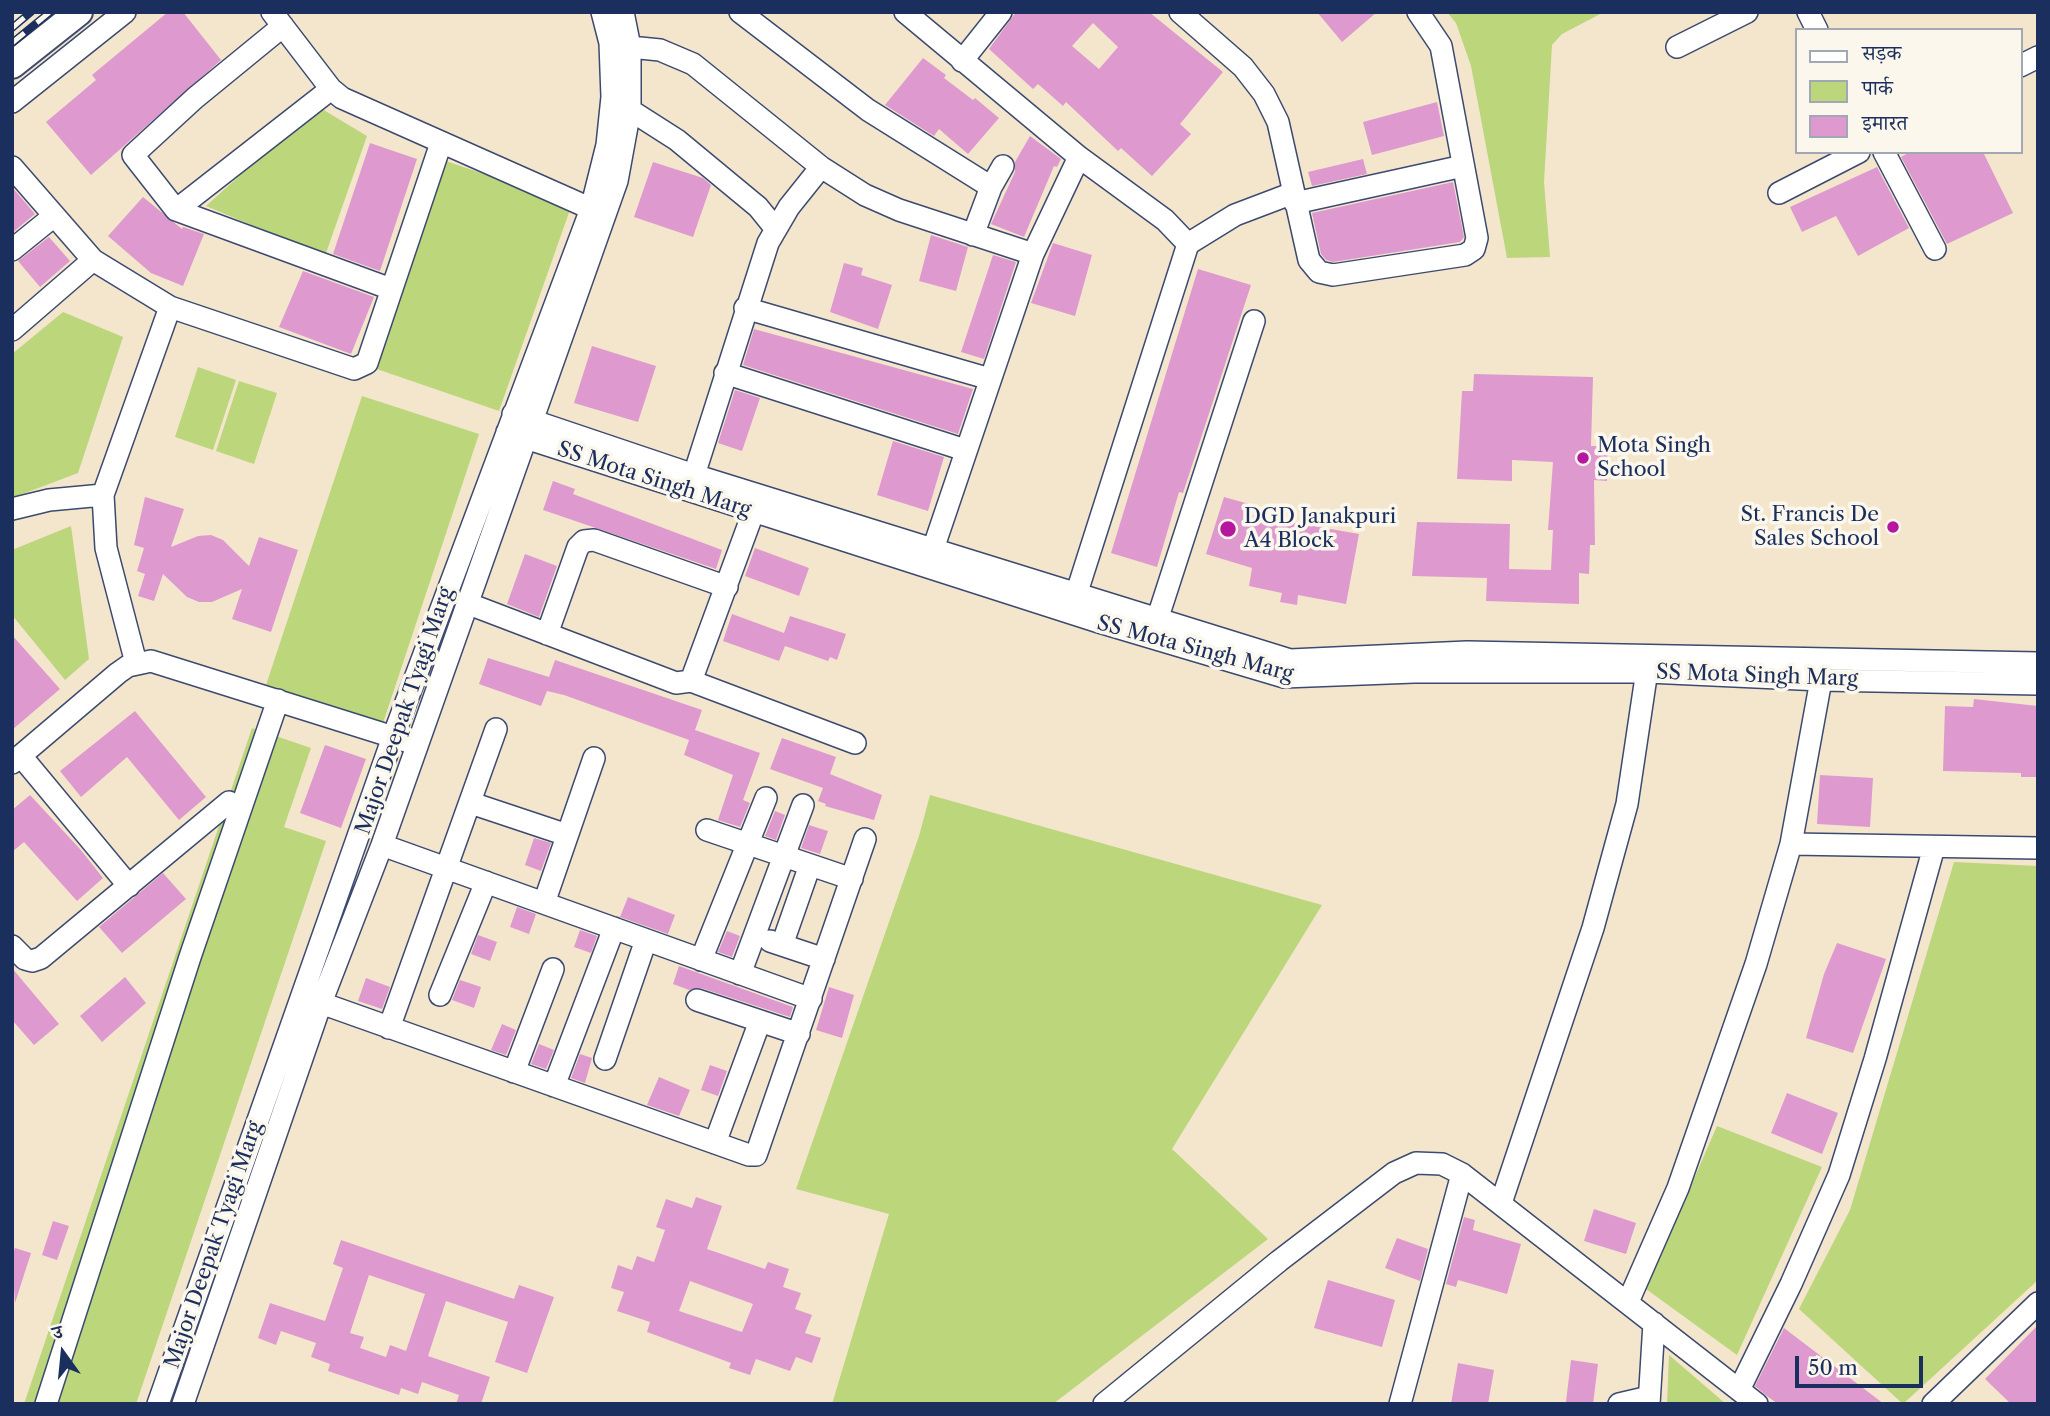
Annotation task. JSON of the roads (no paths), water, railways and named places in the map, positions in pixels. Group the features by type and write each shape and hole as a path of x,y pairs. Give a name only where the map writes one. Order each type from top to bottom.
{"main road":[{"path":"12,65 79,12"}],"street":[{"path":"12,102 125,12"},
{"name":"Major Deepak Tyagi Marg","path":"598,212 611,107 611,60 602,12"},
{"name":"Major Deepak Tyagi Marg","path":"158,1404 393,737 519,426 598,212 620,167 630,110 630,47 623,12"},
{"path":"740,12 868,110 991,187"},
{"path":"905,12 1079,157 1165,220 1188,243"},
{"path":"962,61 1001,12"},
{"path":"1180,12 1242,67 1264,94 1278,122 1309,260 1319,272 1333,275 1465,255 1474,248 1477,238 1441,46 1418,12"},
{"path":"1677,47 1747,12"},
{"path":"1808,12 1816,28"},
{"path":"391,289 176,211 135,159 134,151 277,19 331,89 357,106 598,212"},
{"path":"630,47 660,50 693,64 821,167 850,187 877,200 1033,254"},
{"path":"2022,65 2038,57"},
{"path":"176,211 331,89"},
{"path":"630,110 677,140 758,207 775,228"},
{"path":"12,167 93,260 170,306 354,369 367,363 441,143"},
{"path":"1779,193 1854,154"},
{"path":"1885,154 1935,249"},
{"path":"929,559 1033,254 1079,157"},
{"path":"973,234 991,187 1003,166"},
{"path":"1076,595 1188,243 1235,215 1294,198 1463,166"},
{"path":"694,475 745,308 775,228 821,167"},
{"path":"12,250 54,216"},
{"path":"12,330 93,260"},
{"path":"136,663 106,548 103,495 170,306"},
{"path":"745,308 990,379"},
{"path":"1157,620 1254,321"},
{"path":"726,373 965,450"},
{"name":"Major Deepak Tyagi Marg","path":"183,1404 321,1003 383,845 469,604 519,426"},
{"name":"SS Mota Singh Marg","path":"519,426 694,475 929,559 1284,677 1648,663 1882,660 2024,669 2038,684"},
{"name":"SS Mota Singh Marg","path":"519,426 753,513 1076,595 1290,660 1467,652 1648,663 1821,680 1878,681 2024,669"},
{"path":"12,509 49,500 103,495"},
{"path":"691,681 753,513"},
{"path":"547,634 578,547 584,541 594,540 727,587"},
{"path":"469,604 676,684 691,681 855,743"},
{"path":"1878,681 1882,660"},
{"path":"129,886 17,759 118,673 136,663 164,663 418,745"},
{"path":"1501,1203 1596,915 1627,804 1648,663"},
{"path":"1628,1303 1678,1188 1756,964 1791,844 1821,680"},
{"path":"46,1404 190,957 278,700"},
{"path":"389,1028 496,729"},
{"path":"544,903 594,758"},
{"path":"701,960 766,798"},
{"path":"12,946 25,959 32,961 41,957 229,802"},
{"path":"471,803 567,835"},
{"path":"740,974 803,805"},
{"path":"707,830 852,879"},
{"path":"321,1003 749,1156 760,1150 865,839"},
{"path":"1791,844 2038,848"},
{"path":"383,845 811,999"},
{"path":"1740,1390 1839,1175 1875,1059 1934,847"},
{"path":"782,946 810,866"},
{"path":"440,995 486,882"},
{"path":"554,1087 614,928"},
{"path":"754,936 824,959"},
{"path":"605,1059 646,940"},
{"path":"514,1072 553,969"},
{"path":"697,1000 799,1034"},
{"path":"715,1143 760,1021"},
{"path":"1104,1404 1279,1261 1394,1173 1416,1163 1442,1164 1462,1174 1757,1404"},
{"path":"1400,1404 1462,1174"},
{"path":"1933,1404 2038,1303"},
{"path":"1619,1404 1649,1400 1654,1323"}],"railway":[{"path":"12,28 31,12"},
{"path":"12,43 50,12"}],"place":[{"name":"Mota Singh School","path":"1583,458"},
{"name":"St. Francis De Sales School","path":"1893,527"},
{"name":"DGD Janakpuri A4 Block","path":"1228,529"}]}
